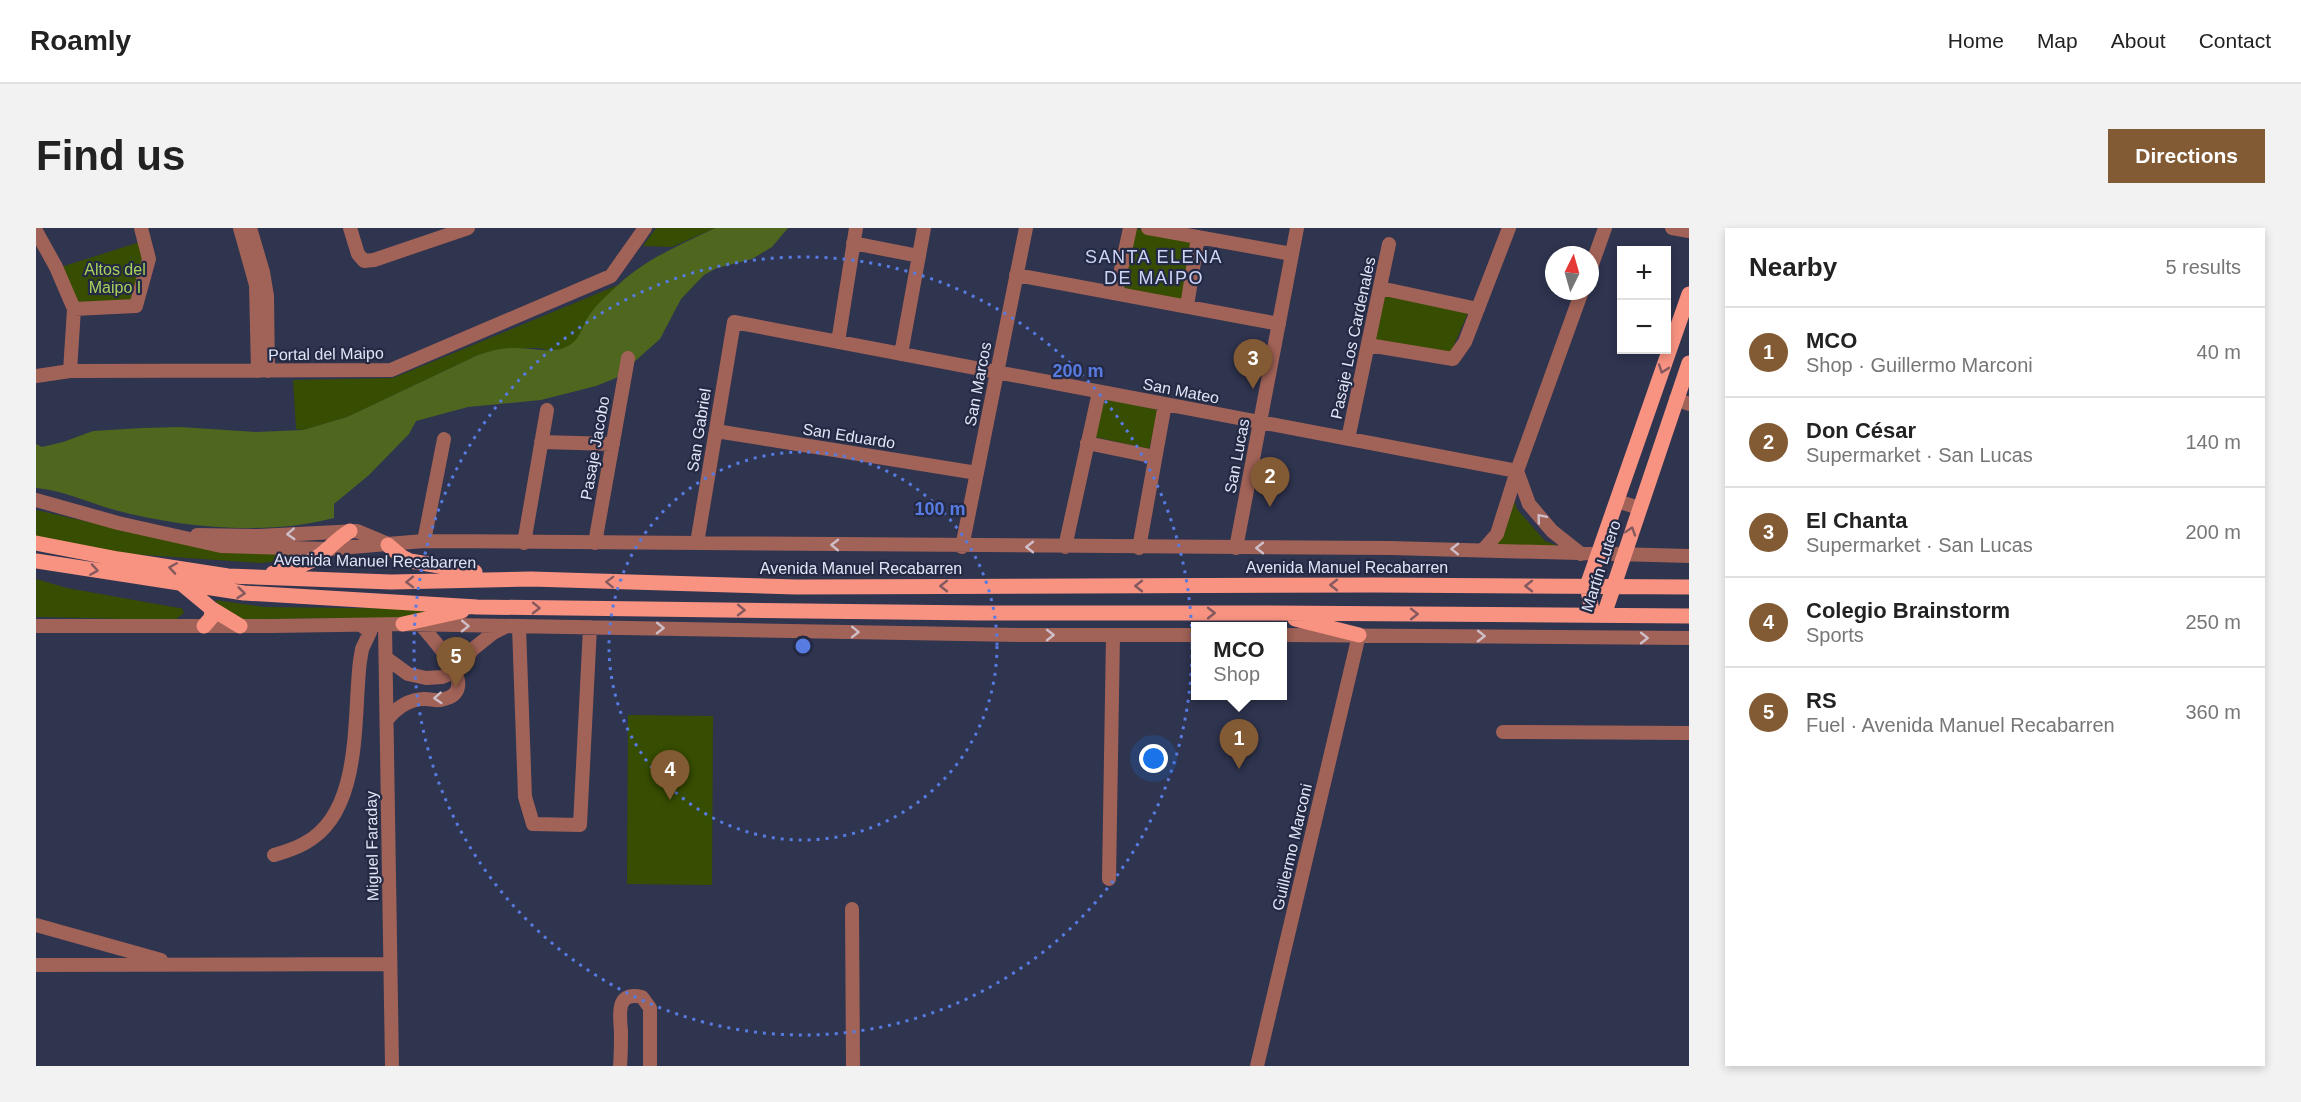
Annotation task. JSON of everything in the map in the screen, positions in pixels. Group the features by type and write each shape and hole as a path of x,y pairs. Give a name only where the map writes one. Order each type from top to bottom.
{"main road":[{"name":"Martín Lutero","path":"1599,615 1587,586 1689,294"},
{"name":"Martín Lutero","path":"1599,615 1613,586 1639,508 1682,401 1689,363"},
{"path":"228,576 257,576 309,562 350,531"},
{"name":"Avenida Manuel Recabarren","path":"36,543 118,559 228,576 391,582 531,579 796,587 1689,586"},
{"path":"388,544 402,557 419,563 451,570 531,579"},
{"path":"36,561 244,593 477,607 980,614 1272,613 1689,616"},
{"path":"183,585 212,609 240,626"},
{"path":"403,624 477,607"},
{"path":"204,626 211,618 212,609"},
{"path":"1272,613 1359,635"}],"street":[{"path":"74,309 136,306 149,259 141,228"},
{"path":"240,228 252,250"},
{"path":"250,228 252,250 260,280 263,371"},
{"path":"350,228 358,254 364,261 374,260 447,232 468,228"},
{"name":"Portal del Maipo","path":"36,376 70,371 391,370 611,276 645,228"},
{"path":"838,342 856,228"},
{"path":"901,354 924,228"},
{"name":"San Marcos","path":"962,547 1026,228"},
{"path":"1116,293 1130,228"},
{"path":"1148,228 1292,254"},
{"name":"San Lucas","path":"1236,548 1297,228"},
{"path":"1368,345 1453,359 1466,342 1509,228"},
{"path":"1599,246 1605,228"},
{"path":"1672,228 1689,231"},
{"path":"36,231 56,267 74,309 70,371"},
{"path":"1186,306 1198,237"},
{"path":"853,243 919,256"},
{"name":"Pasaje Los Cardenales","path":"1348,439 1389,244"},
{"path":"1016,275 1279,324"},
{"path":"1380,288 1478,309"},
{"path":"1483,550 1497,534 1517,471 1579,300"},
{"name":"San Mateo","path":"734,322 1517,471"},
{"name":"San Gabriel","path":"697,543 734,322"},
{"name":"Pasaje Jacobo","path":"595,543 628,358"},
{"path":"1065,547 1099,392"},
{"path":"1139,548 1165,404"},
{"path":"524,543 547,410"},
{"name":"San Eduardo","path":"716,431 977,473"},
{"path":"424,542 444,439"},
{"path":"541,442 613,444"},
{"path":"1087,443 1155,458"},
{"path":"1517,471 1529,504 1552,531 1581,554"},
{"name":"Avenida Manuel Recabarren","path":"36,500 118,523 221,546 327,549 424,542 697,543 1483,550 1623,556 1689,556"},
{"name":"Martín Lutero","path":"1617,501 1639,508"},
{"name":"Avenida Manuel Recabarren","path":"171,534 258,536 357,531 388,544"},
{"name":"Martín Lutero","path":"1598,637 1599,615"},
{"path":"36,626 403,624 1019,635 1191,635"},
{"path":"274,855 306,843 317,834 335,812 347,786 353,759 360,660 369,632 361,625"},
{"name":"Miguel Faraday","path":"385,625 392,1066"},
{"path":"387,720 398,709 412,701 441,700 452,695 459,684 457,671 420,625"},
{"path":"512,627 525,797 533,824 580,825 590,627"},
{"path":"386,658 400,670 417,677 434,678 457,671 473,649 493,633 512,627"},
{"path":"1109,879 1113,635"},
{"path":"1287,635 1689,638"},
{"name":"Guillermo Marconi","path":"1257,1066 1359,635"},
{"path":"1503,732 1689,734"},
{"path":"852,909 853,1066"},
{"path":"36,925 176,964"},
{"path":"36,965 390,964"},
{"path":"620,1066 620,1007 627,998 634,996 642,997 650,1008 650,1066"}],"green space":[{"path":"656,228 715,228 672,247 643,246"},
{"path":"715,228 788,228 772,247 752,259 717,268 704,275 681,299 660,339 616,378 596,386 541,400 468,407 416,421 409,434 369,475 334,504 334,518 280,527 224,528 141,516 56,491 36,488 36,444 42,447 93,431 142,428 180,427 256,432 303,430 347,417 478,355 509,348 562,349 576,340 594,309 628,276 663,253"},
{"name":"SANTA ELENA DE MAIPO","path":"1132,228 1196,239 1186,305 1118,292"},
{"name":"Altos del Maipo I","path":"143,241 147,259 135,304 75,305 58,268"},
{"path":"618,285 589,316 578,340 566,348 553,351 538,348 499,349 478,355 347,417 303,430 296,429 293,380 393,378"},
{"path":"1384,294 1469,311 1450,354 1374,341"},
{"path":"1104,398 1159,410 1149,449 1095,437"},
{"path":"1512,495 1517,509 1545,541 1570,550 1492,546"},
{"path":"36,510 186,544 289,555 290,557 282,561 260,563 130,554 36,537"},
{"path":"36,579 67,588 182,608 184,613 175,620 36,617"},
{"path":"215,600 265,607 433,609 413,617 242,619 224,612"},
{"path":"628,715 713,716 712,885 627,884"}],"place":[{"name":"El Chanta","path":"1253,389"},
{"name":"Don César","path":"1270,507"},
{"name":"RS","path":"456,687"},
{"name":"MCO","path":"1239,769"},
{"name":"Colegio Brainstorm","path":"670,800"}],"district":[{"name":"SANTA ELENA DE MAIPO","path":"1154,267"}]}
